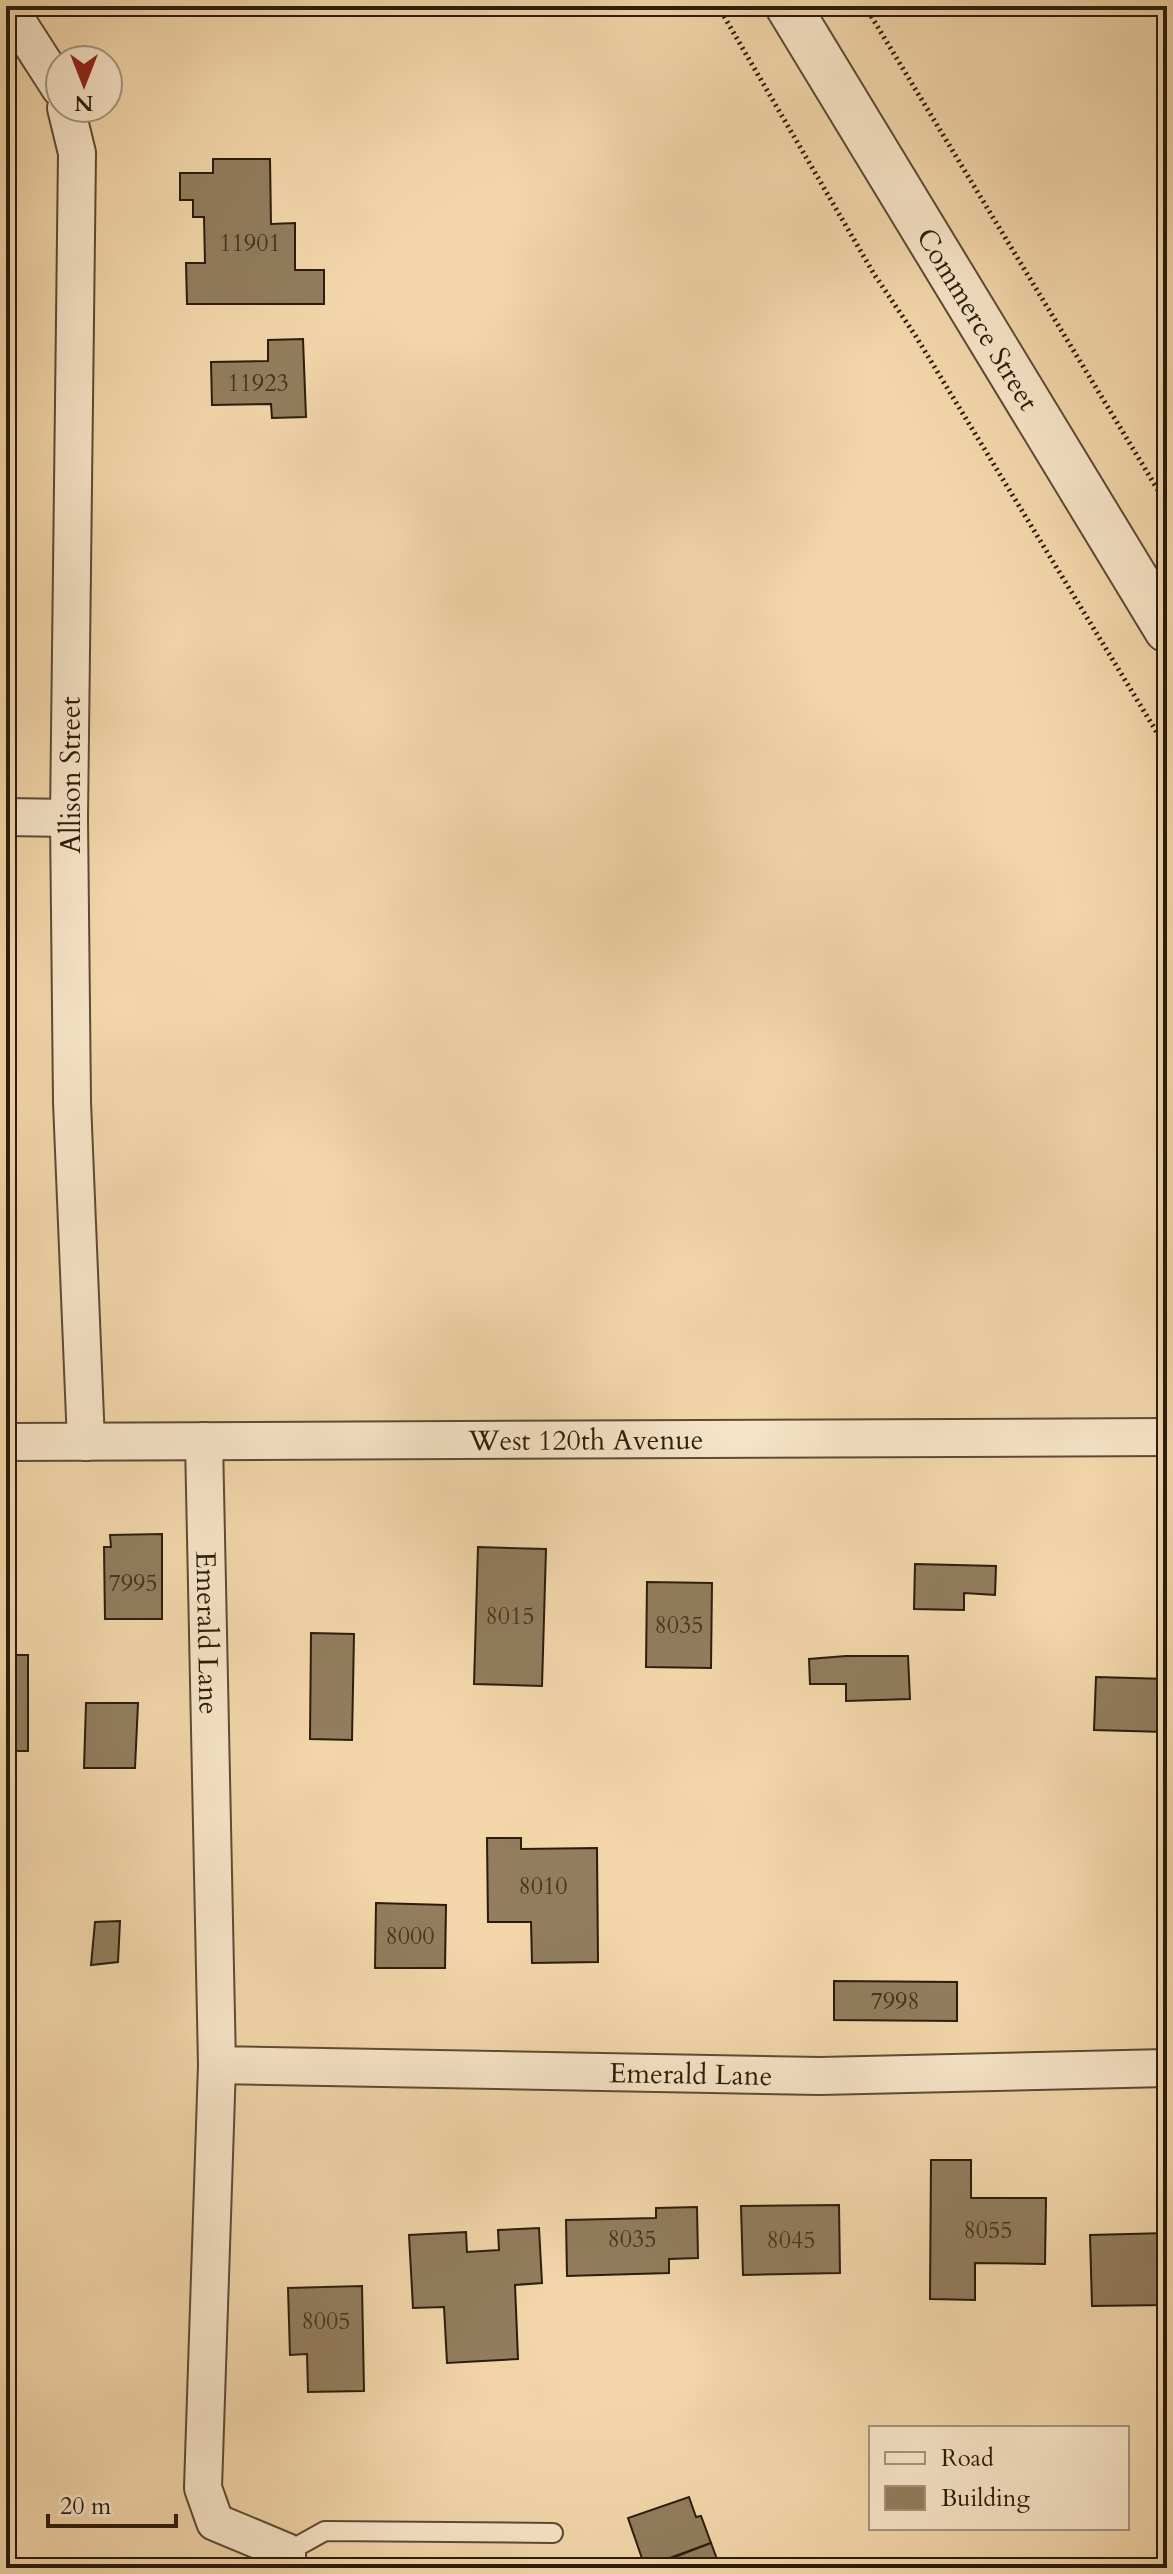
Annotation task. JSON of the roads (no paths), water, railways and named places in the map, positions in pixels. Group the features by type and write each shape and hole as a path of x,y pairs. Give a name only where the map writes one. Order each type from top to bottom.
{"street":[{"name":"Commerce Street","path":"788,6 1167,630"},
{"path":"11,22 44,66"},
{"name":"Allison Street","path":"70,124 77,153 69,818 72,1102 86,1442"},
{"path":"6,817 69,818"},
{"name":"West 120th Avenue","path":"6,1442 1167,1437"},
{"name":"Emerald Lane","path":"204,1441 217,2065 203,2488 215,2522 287,2560"},
{"name":"Emerald Lane","path":"217,2065 820,2076 1167,2068"}],"lane":[{"path":"287,2560 325,2531 553,2533"}]}
